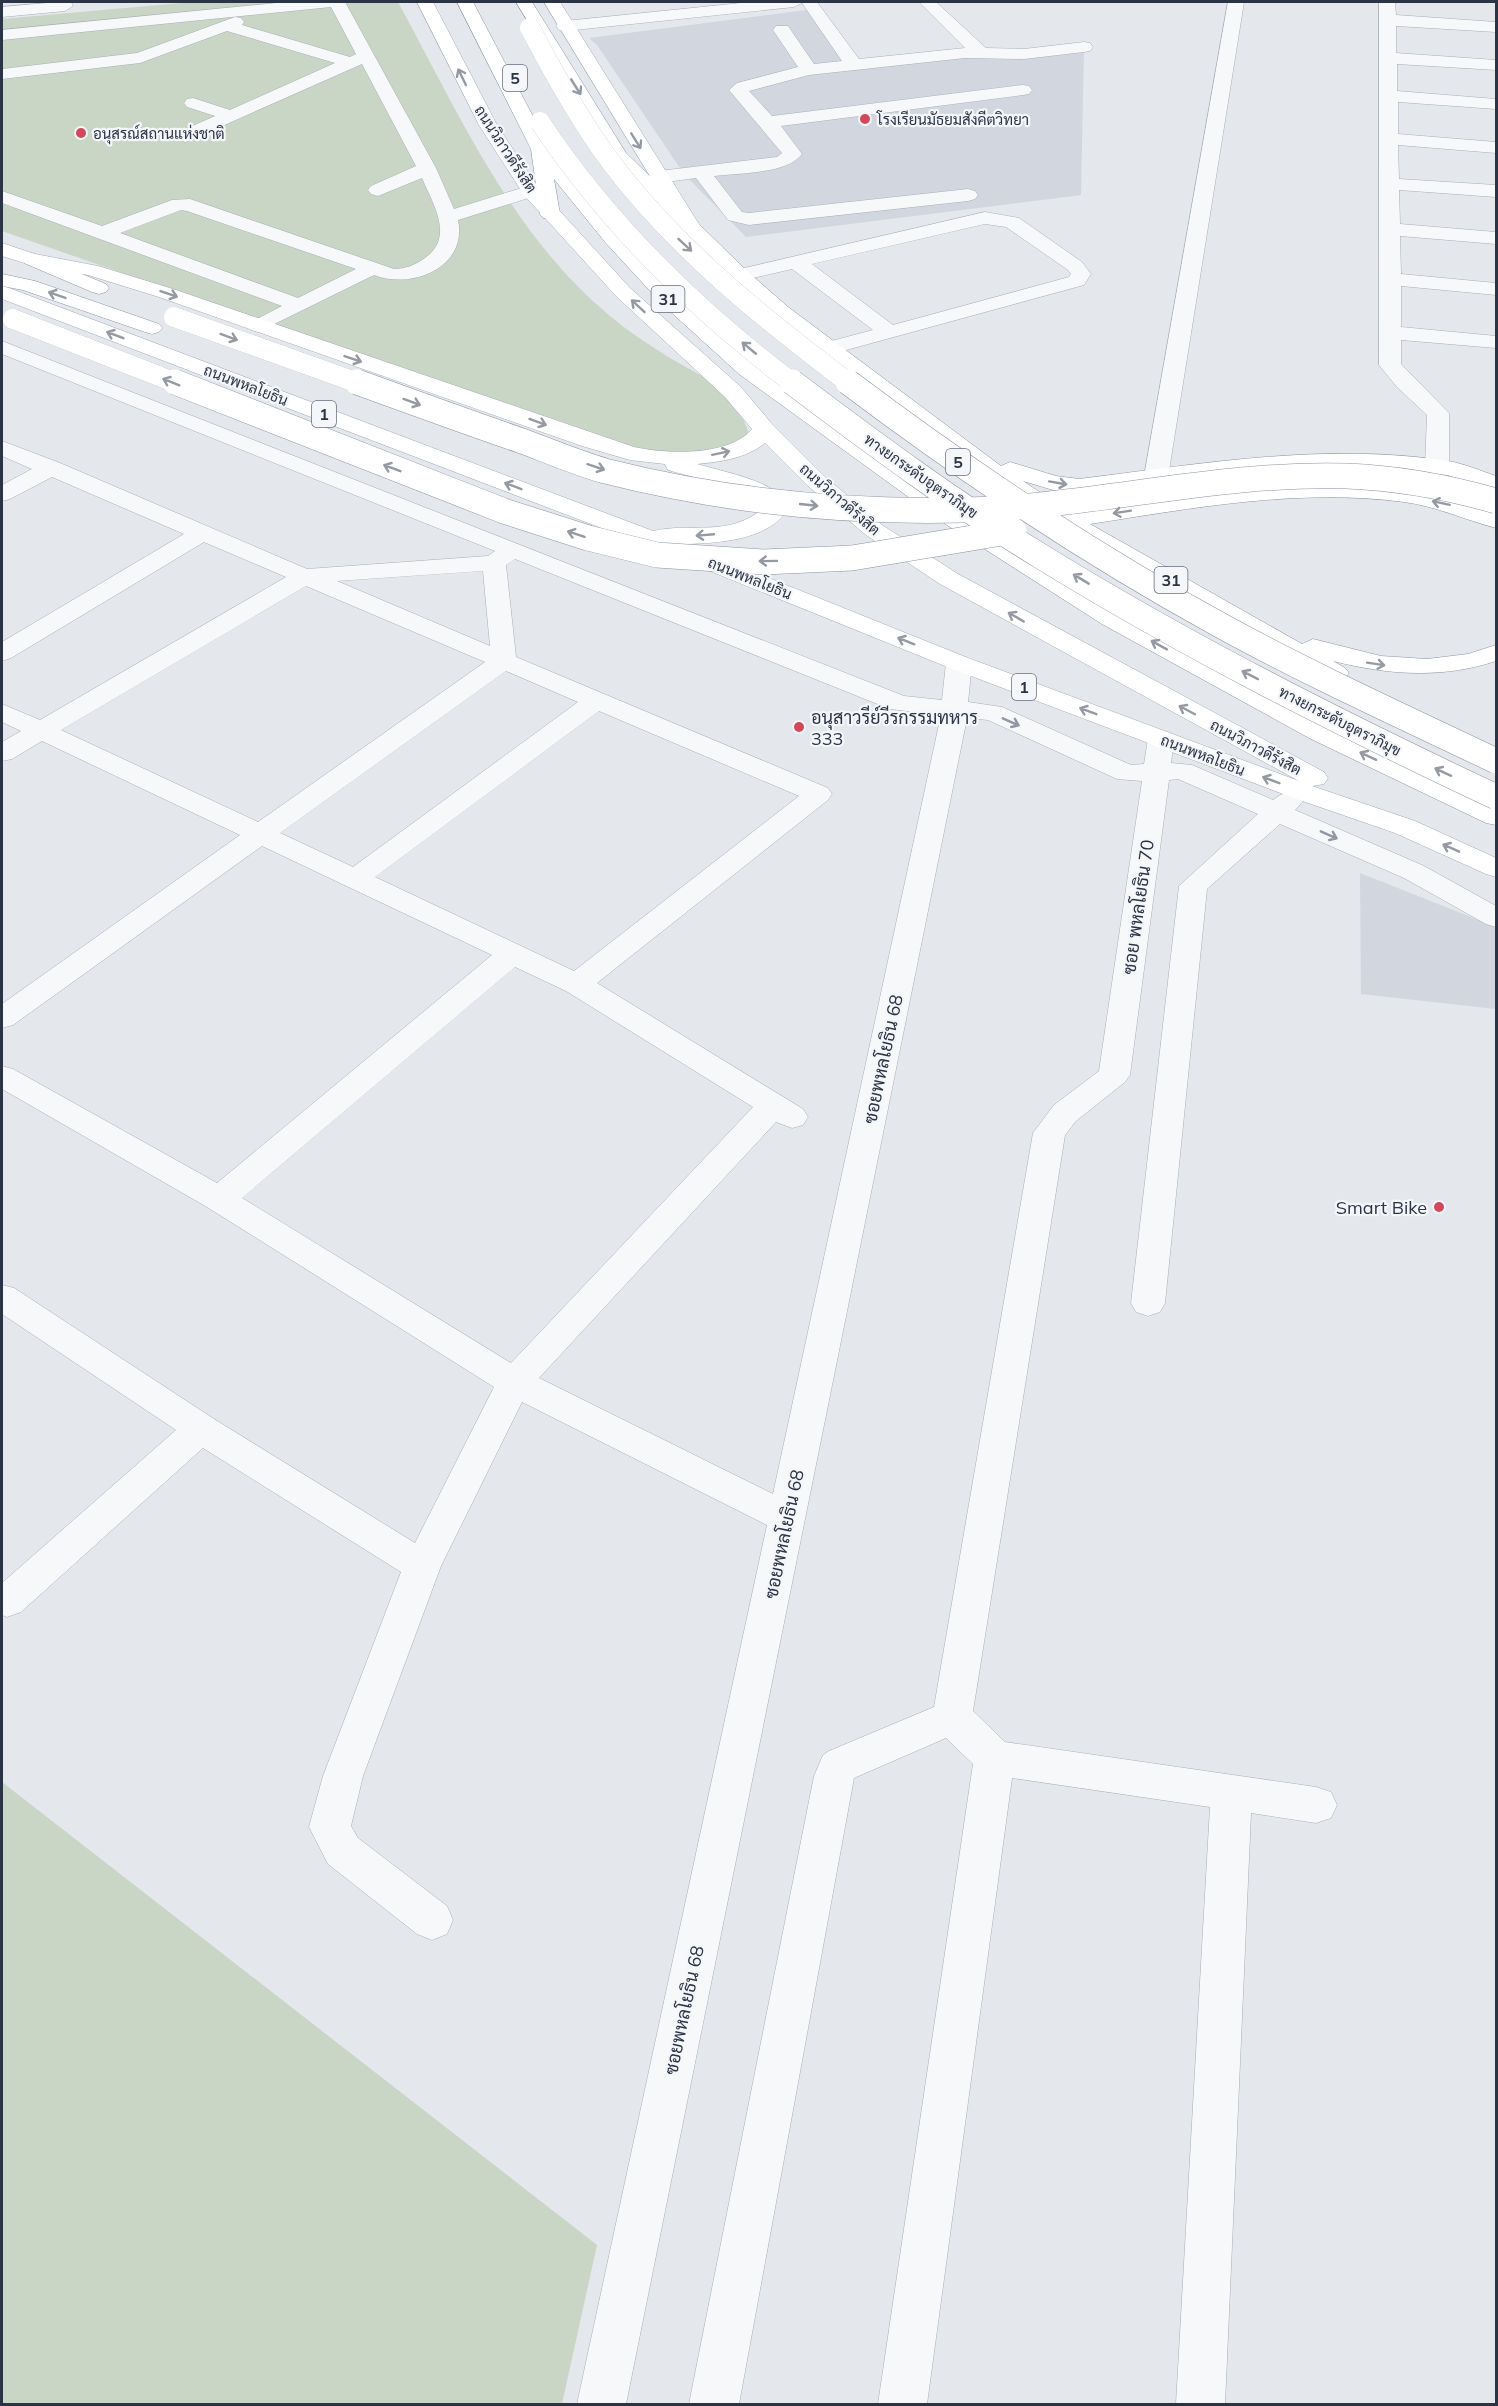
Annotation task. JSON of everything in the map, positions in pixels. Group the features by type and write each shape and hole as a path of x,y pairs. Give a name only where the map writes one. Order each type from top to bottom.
{"main road":[{"name":"ถนนวิภาวดีรังสิต","path":"425,2 488,125 531,191 550,214 623,292 733,392 764,429 816,481 874,530 949,579 1140,685 1405,827"},
{"name":"ถนนวิภาวดีรังสิต","path":"465,2 540,149 612,238 669,300 747,369 955,520 1111,619 1320,733 1497,817"},
{"name":"5","path":"465,2 492,33"},
{"name":"ทางยกระดับอุตราภิมุข","path":"476,2 554,145 593,195 640,248 694,300 780,374 882,450 980,518 1116,600 1245,673 1413,758 1497,797"},
{"name":"ทางยกระดับอุตราภิมุข","path":"515,2 560,88 592,137 626,182 676,236 747,302 826,366 924,440 1039,516 1220,625 1497,761"},
{"name":"5","path":"523,2 530,28"},
{"name":"31","path":"523,2 619,156 740,275 828,349 963,450 1056,514 1240,621"},
{"name":"31","path":"552,2 692,229"},
{"path":"540,149 550,214"},
{"path":"2,249 174,317 602,470 674,486 812,505 881,509 1012,509 1264,479 1359,475 1401,478 1471,492 1497,501"},
{"path":"32,259 102,273 166,293 590,441 696,470 756,490 773,501 776,510 766,521 742,530 695,536 646,537"},
{"path":"2,280 28,285 152,328 574,480 645,500 713,513 852,526 937,527 1075,519"},
{"name":"ถนนพหลโยธิน","path":"2,292 646,537 959,663 1301,791 1405,827 1497,868"},
{"path":"7,317 504,511 588,538 657,555 764,562 852,558 973,539 1075,519 1268,493 1358,491 1404,495 1443,503 1497,521"},
{"path":"642,456 699,457 724,453 745,447 759,439 764,429"},
{"path":"963,450 1053,483 1079,486 1276,462 1367,461 1449,468 1497,483"},
{"path":"1240,621 1350,660 1384,666 1421,667 1456,664 1494,654"},
{"path":"1240,621 1363,687 1497,752"}],"street":[{"path":"2,35 335,2 358,59 427,168 448,217 451,236 447,249 430,263 408,275 395,276 190,205 179,204 100,234"},
{"path":"565,26 686,7 794,2"},
{"path":"809,2 855,64"},
{"path":"927,2 982,54"},
{"path":"1156,477 1236,2"},
{"path":"2,12 75,4"},
{"path":"2,74 126,61 159,52 223,28 263,9"},
{"path":"1437,467 1438,412 1405,382 1390,364 1387,11 1497,27"},
{"path":"70,45 223,28 358,59"},
{"path":"782,30 809,70"},
{"path":"659,177 782,162 793,154 768,122 738,90 743,87 809,70 855,64 965,53 1024,54 1084,47"},
{"path":"1388,58 1497,65"},
{"path":"186,136 358,59"},
{"path":"768,122 1023,90"},
{"path":"1388,96 1497,104"},
{"path":"193,103 231,116"},
{"path":"1388,138 1497,147"},
{"path":"378,190 427,168"},
{"path":"700,171 735,216 740,218 968,195"},
{"path":"1389,184 1497,191"},
{"path":"448,217 531,191"},
{"path":"2,197 299,305"},
{"path":"740,275 985,218 1012,222 1075,266 1081,274 1077,281 1069,285 828,349"},
{"path":"1390,229 1497,238"},
{"path":"797,263 890,333"},
{"path":"258,326 374,268"},
{"path":"1391,279 1497,289"},
{"path":"1391,333 1497,342"},
{"path":"2,347 502,557 899,703 993,713 1127,773 1182,771 1414,872 1497,918"},
{"path":"2,448 818,794 577,984"},
{"path":"2,494 52,468"},
{"path":"2,653 204,532"},
{"path":"2,753 306,576 502,557"},
{"path":"502,557 504,660"},
{"path":"2,1018 504,660"},
{"name":"ซอยพหลโยธิน 68","path":"601,2404 951,736 959,663"},
{"path":"355,879 597,700"},
{"path":"2,712 577,984 782,1111 514,1382 422,1566 343,1776 330,1827 343,1851 432,1920"},
{"name":"ซอย พหลโยธิน 70","path":"952,1717 1049,1133 1065,1113 1114,1075 1161,739"},
{"path":"1148,1303 1193,886 1301,791"},
{"path":"219,1199 512,954"},
{"path":"2,1076 219,1199 514,1382 787,1518"},
{"path":"2,1297 201,1429 422,1566"},
{"path":"7,1601 201,1429"},
{"path":"714,2404 837,1768 843,1763 952,1717 994,1758 1316,1805"},
{"path":"902,2404 994,1758"},
{"path":"1201,2404 1231,1792"}],"shaded area":[{"name":"โรงเรียนมัธยมสังคีตวิทยา","path":"814,9 855,65 1084,47 1081,195 746,237 684,174 597,45 589,38"},
{"path":"1360,873 1496,927 1496,1009 1361,994"}],"green space":[{"path":"192,2 398,2 489,170 515,210 544,248 575,283 624,327 669,357 733,392 751,439 699,457 633,451 2,231 2,19"},
{"path":"2,1782 597,2245 562,2404 2,2404"}],"place":[{"name":"โรงเรียนมัธยมสังคีตวิทยา","path":"865,119"},
{"name":"อนุสรณ์สถานแห่งชาติ","path":"81,133"},
{"name":"อนุสาวรีย์วีรกรรมทหาร 333","path":"799,727"},
{"name":"Smart Bike","path":"1439,1207"}]}
